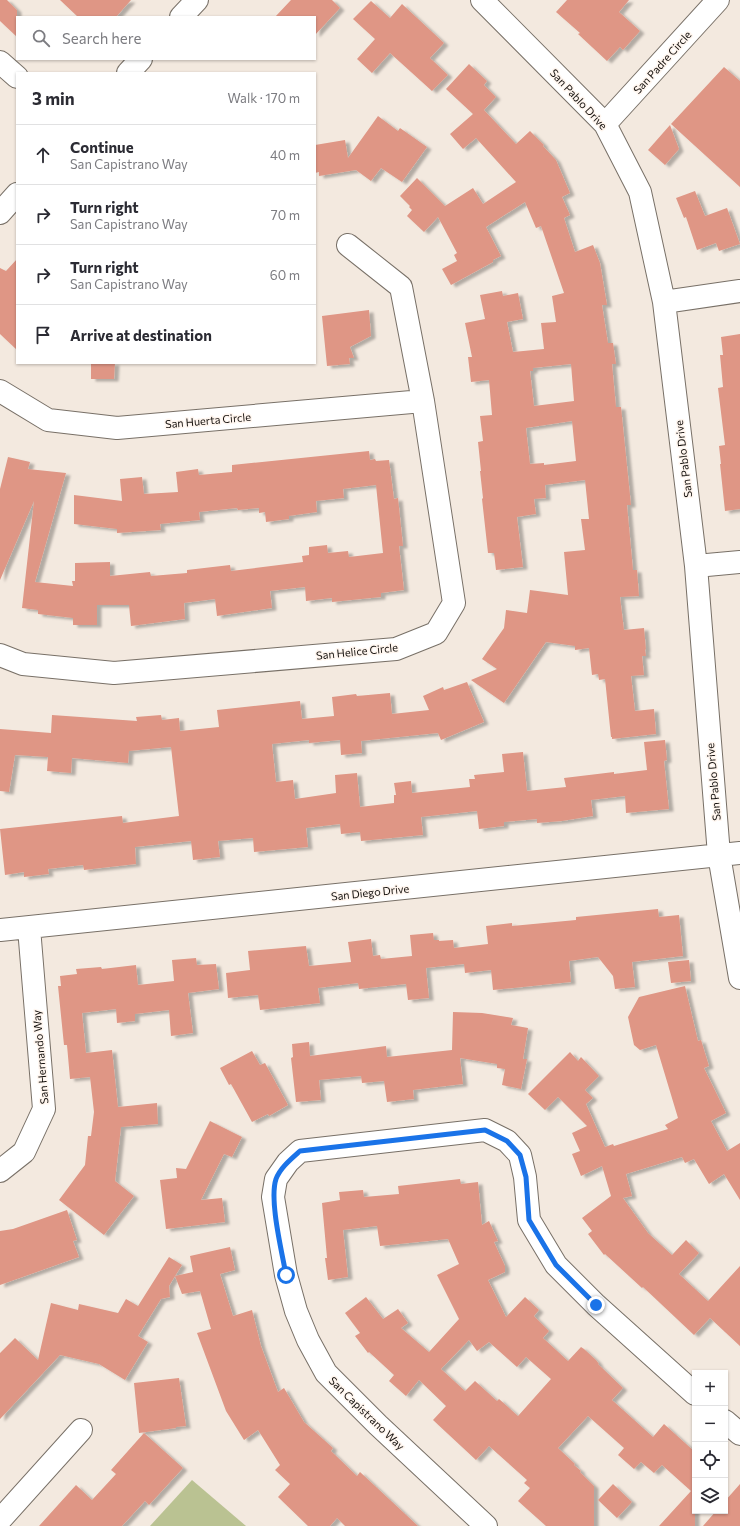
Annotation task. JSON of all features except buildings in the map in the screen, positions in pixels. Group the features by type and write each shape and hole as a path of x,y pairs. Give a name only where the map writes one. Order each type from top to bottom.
{"street":[{"path":"182,16 197,0"},
{"name":"San Pablo Drive","path":"482,0 605,124 640,192 664,302 730,854 740,978"},
{"name":"San Padre Circle","path":"605,124 718,0"},
{"path":"129,72 140,60"},
{"path":"0,62 16,76"},
{"path":"0,213 16,195"},
{"name":"San Helice Circle","path":"0,655 23,664 114,673 396,649 436,633 454,603 423,401 401,288 348,245"},
{"path":"664,302 740,291"},
{"name":"San Huerta Circle","path":"0,391 48,420 117,428 423,401"},
{"path":"696,566 740,562"},
{"name":"San Diego Drive","path":"0,930 730,854"},
{"name":"San Hernando Way","path":"0,1171 24,1152 44,1109 29,928"},
{"name":"San Capistrano Way","path":"486,1526 378,1425 326,1373 308,1340 296,1311 286,1275 273,1197 276,1179 288,1162 300,1151 485,1130 507,1141 520,1155 526,1177 529,1220 556,1265 596,1305 692,1391"},
{"path":"728,1424 740,1434"},
{"path":"0,1520 80,1430"}],"green space":[{"path":"192,1480 246,1526 150,1526"}],"route":[{"path":"286,1275 273,1197 276,1179 288,1162 300,1151 485,1130 507,1141 520,1155 526,1177 529,1220 556,1265 596,1305"}]}
